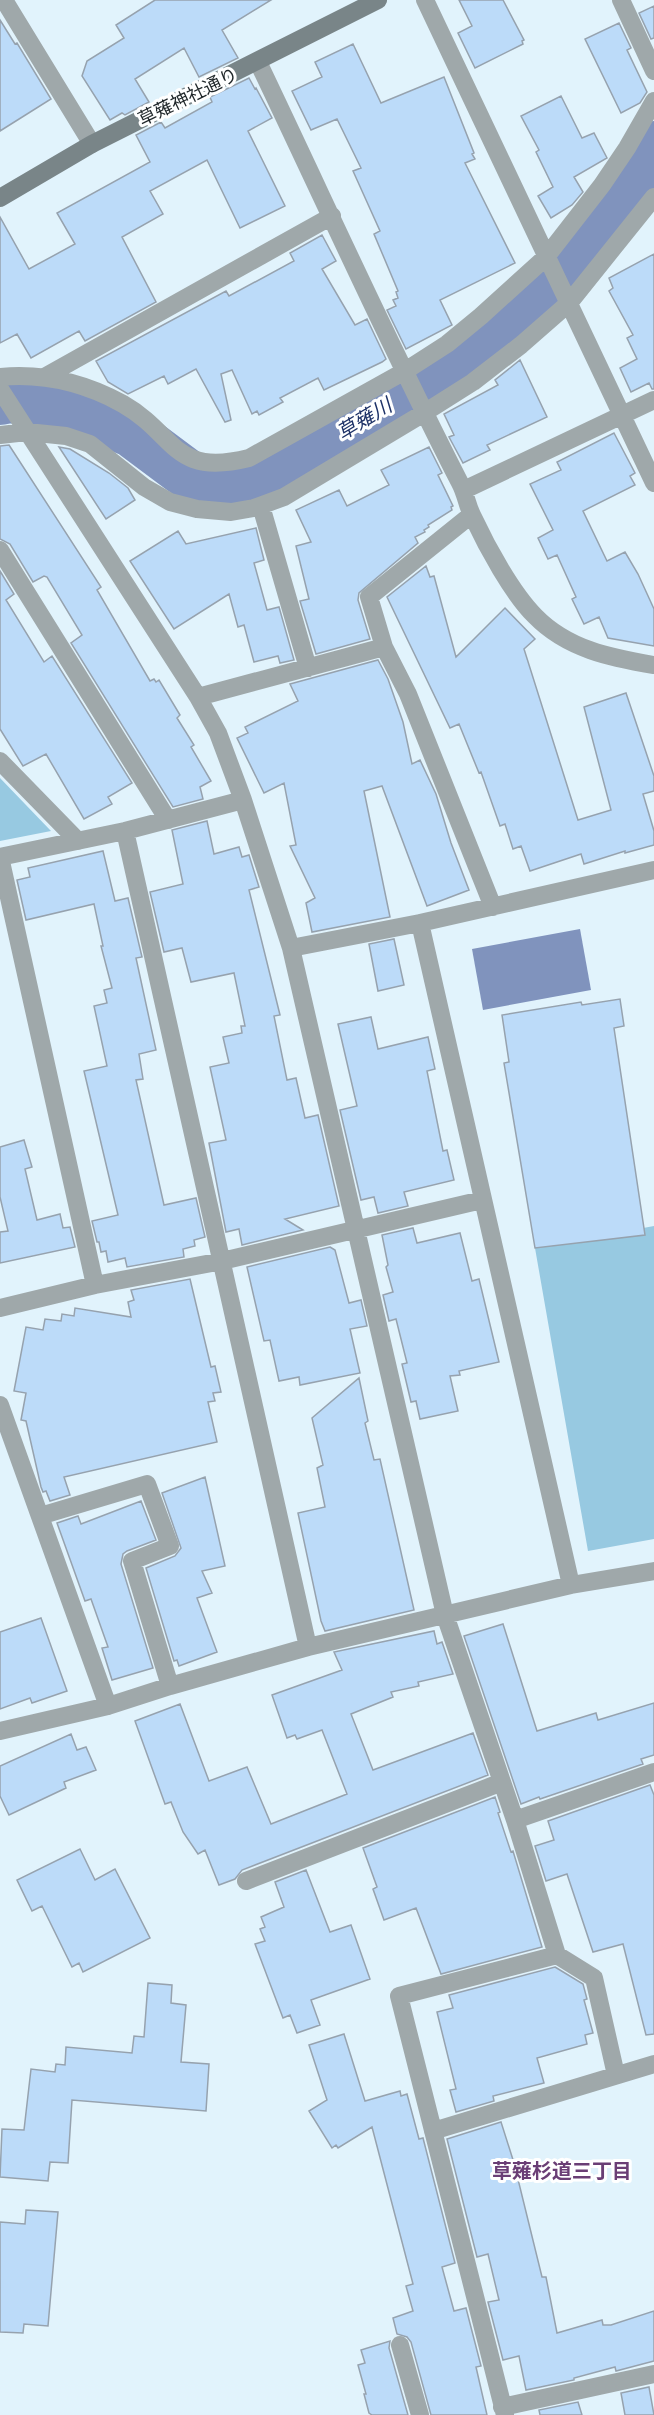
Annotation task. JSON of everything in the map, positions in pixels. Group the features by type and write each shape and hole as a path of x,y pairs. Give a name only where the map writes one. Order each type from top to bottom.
{"street":[{"path":"4,0 93,144"},
{"name":"草薙神社通り","path":"0,198 93,144 378,0"},
{"path":"425,0 654,483"},
{"path":"621,0 654,71"},
{"path":"258,62 424,413 464,490 471,515 517,594 535,616 560,637 591,651 654,665"},
{"path":"0,377 46,376 89,388 125,405 189,459 229,463 249,458 405,371 447,344 546,257 602,185 654,101"},
{"path":"0,435 27,432 66,436 90,444 144,487 170,502 197,509 231,512 261,506 284,497 424,413 473,382 521,345 569,303 654,198"},
{"path":"46,376 332,216"},
{"path":"0,389 198,697 218,733 243,800 291,948 444,1615 515,1820 557,1955 594,1978 616,2075"},
{"path":"464,490 654,400"},
{"path":"261,506 308,668"},
{"path":"471,515 369,597 384,647 408,694 493,907"},
{"path":"0,550 168,820"},
{"path":"198,697 384,647"},
{"path":"0,761 78,841"},
{"path":"95,1285 0,857 125,831 243,800"},
{"path":"125,831 308,1647"},
{"path":"291,948 420,923 654,870"},
{"path":"420,923 571,1585"},
{"path":"0,1308 95,1285 222,1261 482,1200"},
{"path":"0,1405 108,1706"},
{"path":"40,1516 147,1484 170,1546 132,1561 170,1686"},
{"path":"0,1731 108,1706 308,1647 571,1585 654,1571"},
{"path":"515,1820 654,1772"},
{"path":"246,1881 502,1782"},
{"path":"557,1955 399,1996 504,2411 654,2374"},
{"path":"433,2131 654,2064"},
{"path":"400,2345 420,2415"}],"shaded area":[{"path":"0,778 51,831 0,841"},
{"path":"580,929 591,990 483,1010 472,949"},
{"path":"654,1226 654,1539 588,1551 535,1248"}],"building":[{"path":"155,0 271,0 222,30 238,58 199,77 184,48 135,79 149,102 110,120 82,76 87,61 124,38 116,25"},
{"path":"459,0 503,0 524,40 523,44 475,68 458,33 472,26"},
{"path":"654,6 654,38 651,39 639,13"},
{"path":"0,20 15,44 17,43 51,99 0,131"},
{"path":"619,23 631,48 627,50 647,92 640,103 621,113 585,39"},
{"path":"353,44 381,103 444,77 474,153 472,154 475,159 465,163 515,263 440,300 452,325 406,349 387,310 396,306 393,300 398,298 396,292 398,291 374,234 380,231 353,171 361,168 337,119 311,130 292,91 322,77 315,62"},
{"path":"249,78 272,118 248,131 285,206 240,228 207,160 150,191 163,214 122,237 156,302 85,341 79,331 31,358 17,334 0,343 0,217 29,269 75,244 57,213 150,162 136,135 161,122 165,128 212,102 210,97"},
{"path":"561,96 582,138 594,133 607,158 574,177 583,192 572,205 551,218 538,196 553,187 536,152 539,150 521,116"},
{"path":"322,235 336,261 322,269 355,325 367,319 386,359 382,362 324,390 318,378 280,398 283,402 259,415 257,411 252,414 232,370 221,374 231,420 225,422 196,369 168,384 164,376 128,394 108,382 96,361 226,291 229,296 294,261 290,253"},
{"path":"654,254 654,389 649,383 631,392 620,368 637,359 627,338 633,335 609,291 613,288 609,278"},
{"path":"520,360 547,417 487,445 490,450 463,463 449,437 454,435 444,414 498,385 495,380"},
{"path":"614,433 635,473 630,476 635,485 583,511 607,561 625,552 638,574 654,609 654,646 608,638 599,617 584,624 572,599 576,597 557,555 548,559 538,538 553,530 530,484 561,470 557,462"},
{"path":"9,445 101,587 97,590 150,681 159,680 180,715 177,718 194,745 191,747 211,781 200,787 203,799 173,807 71,643 82,635 47,577 44,576 33,582 10,544 0,539 0,446"},
{"path":"59,447 70,449 109,473 128,488 135,500 106,519"},
{"path":"429,447 442,473 438,475 453,506 452,510 428,525 425,532 415,537 418,543 359,593 358,600 370,639 316,654 300,601 309,599 296,546 311,542 296,510 339,490 347,506 389,485 381,470"},
{"path":"256,528 264,560 254,563 267,610 279,607 294,660 280,663 278,656 254,662 244,625 238,627 229,594 174,629 130,561 178,531 186,544"},
{"path":"426,566 430,577 434,576 456,657 505,608 535,639 524,649 578,820 611,810 584,707 626,693 654,776 654,791 643,794 654,831 654,845 625,853 625,851 584,864 581,854 530,871 521,846 513,849 505,824 500,826 481,772 479,773 459,724 450,728 387,597"},
{"path":"0,571 14,594 6,600 44,662 52,656 132,783 108,797 112,804 84,819 46,754 23,766 0,729"},
{"path":"378,660 388,679 403,722 412,764 420,760 436,794 469,890 427,906 382,786 364,791 390,917 312,932 306,903 315,898 290,846 296,845 284,783 264,793 237,738 248,733 245,727 298,701 290,684"},
{"path":"207,821 214,854 239,847 242,857 249,855 259,887 249,890 280,1015 274,1016 287,1080 296,1078 305,1118 318,1115 339,1206 285,1219 303,1230 242,1245 239,1229 226,1232 209,1143 226,1140 210,1067 229,1063 223,1037 242,1033 241,1026 245,1026 234,973 191,982 182,948 164,952 150,892 183,884 172,830"},
{"path":"103,851 115,901 128,898 142,957 136,958 156,1050 139,1054 143,1079 136,1080 164,1205 196,1198 205,1237 194,1240 195,1246 183,1249 184,1257 127,1267 125,1258 108,1262 106,1251 101,1252 99,1242 97,1242 92,1221 118,1215 84,1071 107,1066 94,1006 107,1003 104,990 112,988 101,946 103,946 94,904 26,920 17,880 30,877 28,868"},
{"path":"394,939 404,985 378,991 369,944"},
{"path":"620,999 624,1026 614,1028 645,1235 535,1248 504,1063 509,1062 502,1015 581,1002 582,1005"},
{"path":"371,1017 378,1049 428,1037 435,1069 427,1071 443,1151 447,1150 454,1180 404,1192 408,1206 378,1213 374,1197 361,1200 340,1110 357,1106 338,1024"},
{"path":"24,1140 32,1167 25,1169 37,1220 60,1214 63,1228 70,1227 75,1247 0,1263 0,1232 8,1231 0,1197 0,1147"},
{"path":"413,1228 417,1243 460,1233 472,1281 479,1279 499,1362 459,1371 460,1375 450,1376 458,1411 420,1419 416,1401 411,1402 402,1364 407,1363 396,1319 389,1321 383,1295 393,1292 386,1267 388,1265 382,1235"},
{"path":"330,1247 335,1250 349,1303 361,1300 367,1326 350,1329 360,1373 300,1385 299,1377 279,1381 270,1340 264,1341 247,1267"},
{"path":"190,1279 211,1367 215,1366 221,1392 213,1393 215,1401 208,1402 217,1442 64,1477 70,1495 50,1501 46,1491 43,1492 41,1487 26,1421 21,1420 26,1393 14,1391 26,1327 43,1330 45,1319 61,1321 62,1314 74,1316 75,1308 131,1317 128,1302 134,1300 131,1290"},
{"path":"359,1378 368,1421 365,1423 374,1460 380,1459 414,1610 325,1631 298,1513 325,1507 317,1468 323,1465 312,1418"},
{"path":"205,1477 225,1566 202,1571 212,1593 197,1598 217,1652 179,1666 177,1660 174,1661 146,1568 175,1556 181,1548 162,1493"},
{"path":"141,1501 156,1540 127,1551 123,1554 121,1564 153,1668 112,1680 102,1648 108,1647 91,1599 85,1601 57,1523 78,1516 81,1524"},
{"path":"41,1618 67,1691 32,1703 30,1698 0,1709 0,1632"},
{"path":"503,1624 537,1731 596,1713 598,1720 654,1703 654,1755 641,1759 643,1764 521,1804 464,1636"},
{"path":"434,1631 437,1644 442,1642 453,1674 418,1682 419,1686 391,1692 393,1697 351,1714 373,1770 473,1733 488,1775 242,1870 235,1879 219,1885 205,1850 198,1854 183,1832 171,1802 165,1804 135,1721 180,1704 209,1781 247,1767 271,1824 347,1794 322,1730 297,1739 295,1735 287,1738 272,1695 342,1670 334,1652"},
{"path":"71,1734 77,1750 86,1747 96,1770 64,1782 66,1788 9,1815 0,1796 0,1766"},
{"path":"650,1785 654,1795 654,2034 646,2035 623,1944 593,1952 567,1874 546,1881 535,1846 554,1840 548,1821"},
{"path":"495,1797 500,1812 498,1813 511,1852 513,1851 542,1947 441,1974 416,1908 384,1920 373,1889 377,1887 363,1848"},
{"path":"80,1849 95,1880 115,1869 150,1938 83,1972 79,1963 72,1967 42,1906 32,1911 17,1880"},
{"path":"306,1870 330,1932 351,1925 370,1979 311,2000 320,2025 297,2033 290,2015 283,2018 255,1944 265,1941 260,1929 265,1927 261,1917 284,1907 275,1882"},
{"path":"555,1967 583,1984 587,1999 584,2000 593,2033 585,2035 587,2044 537,2058 544,2083 493,2096 494,2101 456,2112 450,2090 456,2089 437,2012 453,2008 449,1995"},
{"path":"148,1983 172,1985 171,2003 186,2005 181,2062 209,2064 206,2111 72,2100 68,2163 50,2162 48,2181 0,2177 2,2129 24,2130 31,2069 55,2072 56,2064 65,2065 66,2047 132,2053 134,2036 144,2037"},
{"path":"344,2034 365,2101 400,2091 401,2096 407,2094 419,2139 423,2138 455,2263 442,2267 454,2311 466,2308 481,2366 476,2367 487,2415 431,2415 411,2342 407,2337 397,2334 393,2318 413,2311 406,2286 413,2284 372,2127 338,2148 336,2145 332,2148 309,2111 327,2100 309,2045"},
{"path":"501,2122 514,2163 542,2277 546,2277 557,2333 602,2320 603,2325 611,2325 654,2311 654,2361 616,2371 615,2367 574,2378 574,2380 526,2390 519,2356 503,2360 488,2302 499,2300 488,2254 477,2257 447,2139"},
{"path":"26,2210 58,2212 48,2326 24,2324 23,2333 0,2332 0,2222 25,2224"},
{"path":"390,2341 389,2348 408,2415 372,2415 369,2413 358,2365 365,2363 361,2350"},
{"path":"649,2387 654,2415 625,2415 621,2393"},
{"path":"578,2402 582,2415 540,2415 539,2410"}],"waterway":[{"name":"草薙川","path":"0,400 10,398 40,402 81,412 131,432 206,488 252,485 476,353 576,259 654,146"}],"district":[{"name":"草薙杉道三丁目","path":"562,2171"}]}
